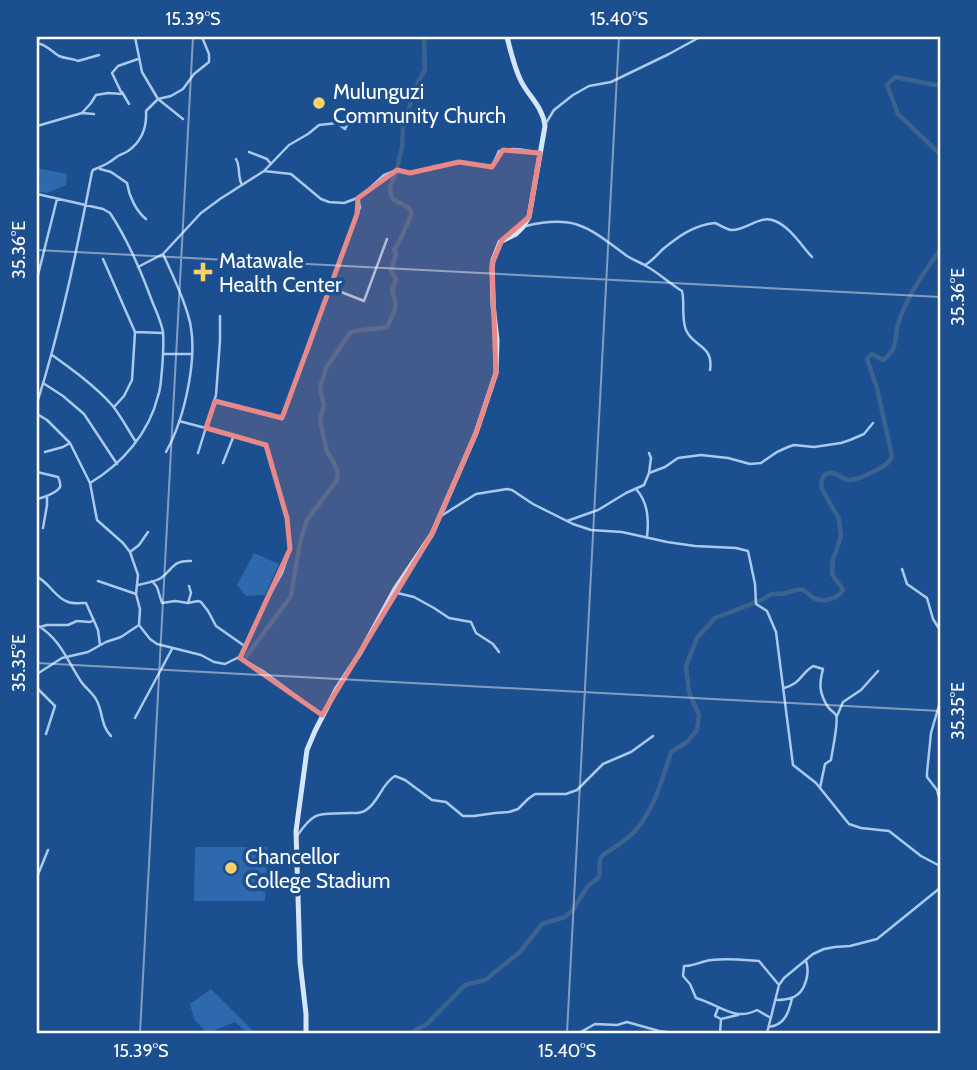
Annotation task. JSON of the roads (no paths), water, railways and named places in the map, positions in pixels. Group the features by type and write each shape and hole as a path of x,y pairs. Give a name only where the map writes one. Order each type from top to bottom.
{"street":[{"path":"135,37 142,72 158,99 183,119"},
{"path":"37,403 51,354 92,172 112,163 131,149 139,141 146,123 146,111 158,99 183,89 194,74 209,62 210,57 202,37"},
{"path":"507,37 519,76 542,113 545,126"},
{"path":"306,1033 300,962 296,822 307,750 337,688 353,665 393,592 430,538 476,433 495,379 497,340 492,282 494,260 500,242 516,234 529,217 545,126 554,110 573,95 589,86 611,82 700,37"},
{"path":"37,40 62,57 71,57 78,61 99,55"},
{"path":"129,104 112,73 118,65 138,60"},
{"path":"82,113 96,95 122,92"},
{"path":"37,126 82,113 94,114"},
{"path":"138,267 163,254 201,213 264,171 289,145 319,125 337,123 345,130 352,119 387,118"},
{"path":"264,171 291,174 314,195 329,202 344,203 358,198 384,175 397,170 410,173 459,162 492,166 499,151 510,149 540,153"},
{"path":"249,152 267,159 271,164"},
{"path":"236,159 242,185"},
{"path":"96,168 111,172 128,183 128,191 138,213 146,219"},
{"path":"37,194 103,209 110,213 138,267 163,333 159,396 149,420 136,442 117,464 90,483"},
{"path":"215,401 266,415 282,416 358,214 358,198"},
{"path":"37,279 57,199"},
{"path":"645,265 692,228 715,223 729,230 736,230 769,219 778,222 812,257"},
{"path":"523,227 550,222 581,225 682,291 684,323 690,337 708,352 710,370"},
{"path":"331,288 364,301 387,239"},
{"path":"163,254 188,315 191,331 187,396 166,452"},
{"path":"103,259 135,332 132,380 124,396 114,407"},
{"path":"198,453 215,401 220,316"},
{"path":"135,332 163,333"},
{"path":"51,354 114,407 136,442"},
{"path":"163,354 191,354"},
{"path":"43,383 84,414 117,464"},
{"path":"37,414 70,443 90,483 96,518 124,543 130,552 138,575 136,594 140,609 139,625 153,642 225,664 240,658 282,573 290,549 287,518 267,447 262,443 179,421"},
{"path":"649,473 666,467 678,458 701,455 750,464 761,463 794,445 814,447 850,440 864,434 873,423"},
{"path":"223,463 234,435"},
{"path":"45,452 70,443"},
{"path":"567,521 598,510 645,484 651,458 649,453"},
{"path":"37,472 57,476 60,487 37,499"},
{"path":"441,516 476,494 504,488 592,531 610,530 667,542 748,551 756,604 767,611 776,632 793,764 817,783 849,824 889,831 921,856 940,866"},
{"path":"636,489 648,512 647,537"},
{"path":"43,528 47,496"},
{"path":"130,552 148,532"},
{"path":"138,585 159,579 178,563 191,561"},
{"path":"902,569 907,584 927,598 933,619 940,630"},
{"path":"37,577 44,580 67,602 86,603 98,630 100,645"},
{"path":"98,581 136,594"},
{"path":"152,581 162,603 201,602 214,625 246,647"},
{"path":"188,603 191,593 189,586"},
{"path":"393,592 414,597 449,618 471,622 478,635 499,652"},
{"path":"38,626 68,625 77,621 93,620"},
{"path":"37,674 65,657 84,654 121,637 139,625"},
{"path":"38,626 56,640 83,685 95,698 102,712 104,727 111,736"},
{"path":"135,719 172,649"},
{"path":"240,658 322,715"},
{"path":"784,688 796,684 813,666 823,669 819,684 830,710 836,716"},
{"path":"820,788 825,764 831,760 831,751 835,744 836,716 839,709 843,702 861,690 877,671"},
{"path":"37,688 55,706 46,734"},
{"path":"940,702 931,733 927,777 937,790 940,801"},
{"path":"296,839 305,825 319,814 366,811 395,776 432,800 446,802 463,816 512,812 535,794 566,794 577,790 603,764 631,752 653,736"},
{"path":"37,877 48,850"},
{"path":"767,1033 783,978 813,954 824,949 877,939 940,888"},
{"path":"738,1015 695,997 690,984 683,976 684,966 710,960 759,961 779,985"},
{"path":"775,1001 798,994 807,977 806,961"},
{"path":"769,1027 784,1020 792,998"},
{"path":"718,1007 715,1017 721,1020 748,1015 757,1010 771,1018"},
{"path":"720,1033 721,1020"},
{"path":"579,1033 595,1024 617,1025 625,1022 673,1033"},
{"path":"549,1033 558,1033"}],"waterway":[{"path":"243,661 291,596 300,542 307,520 337,480 338,473 327,452 320,420 324,405 320,388 326,368 350,333 387,327 395,309 392,291 396,279 391,271 396,254 394,250 411,211 394,200 390,187 402,147 403,125 425,70 424,37"},
{"path":"940,85 895,77 887,85 898,114 940,154"},
{"path":"415,1033 415,1030 427,1024 465,985 485,980 520,952 542,924 565,917 572,911 587,887 599,877 600,859 603,855 638,828 656,797 671,752 687,742 697,730 699,715 689,692 686,666 697,638 715,618 772,594 801,590 816,599 825,600 833,598 843,590 832,574 833,560 841,536 839,519 822,489 822,480 824,475 829,473 848,480 856,479 882,467 891,459 877,388 867,359 872,354 883,360 892,351 906,303 940,250"}],"place":[{"name":"Mulunguzi Community Church","path":"319,103"},
{"name":"Matawale Health Center","path":"203,272"},
{"name":"Chancellor College Stadium","path":"231,868"}]}
